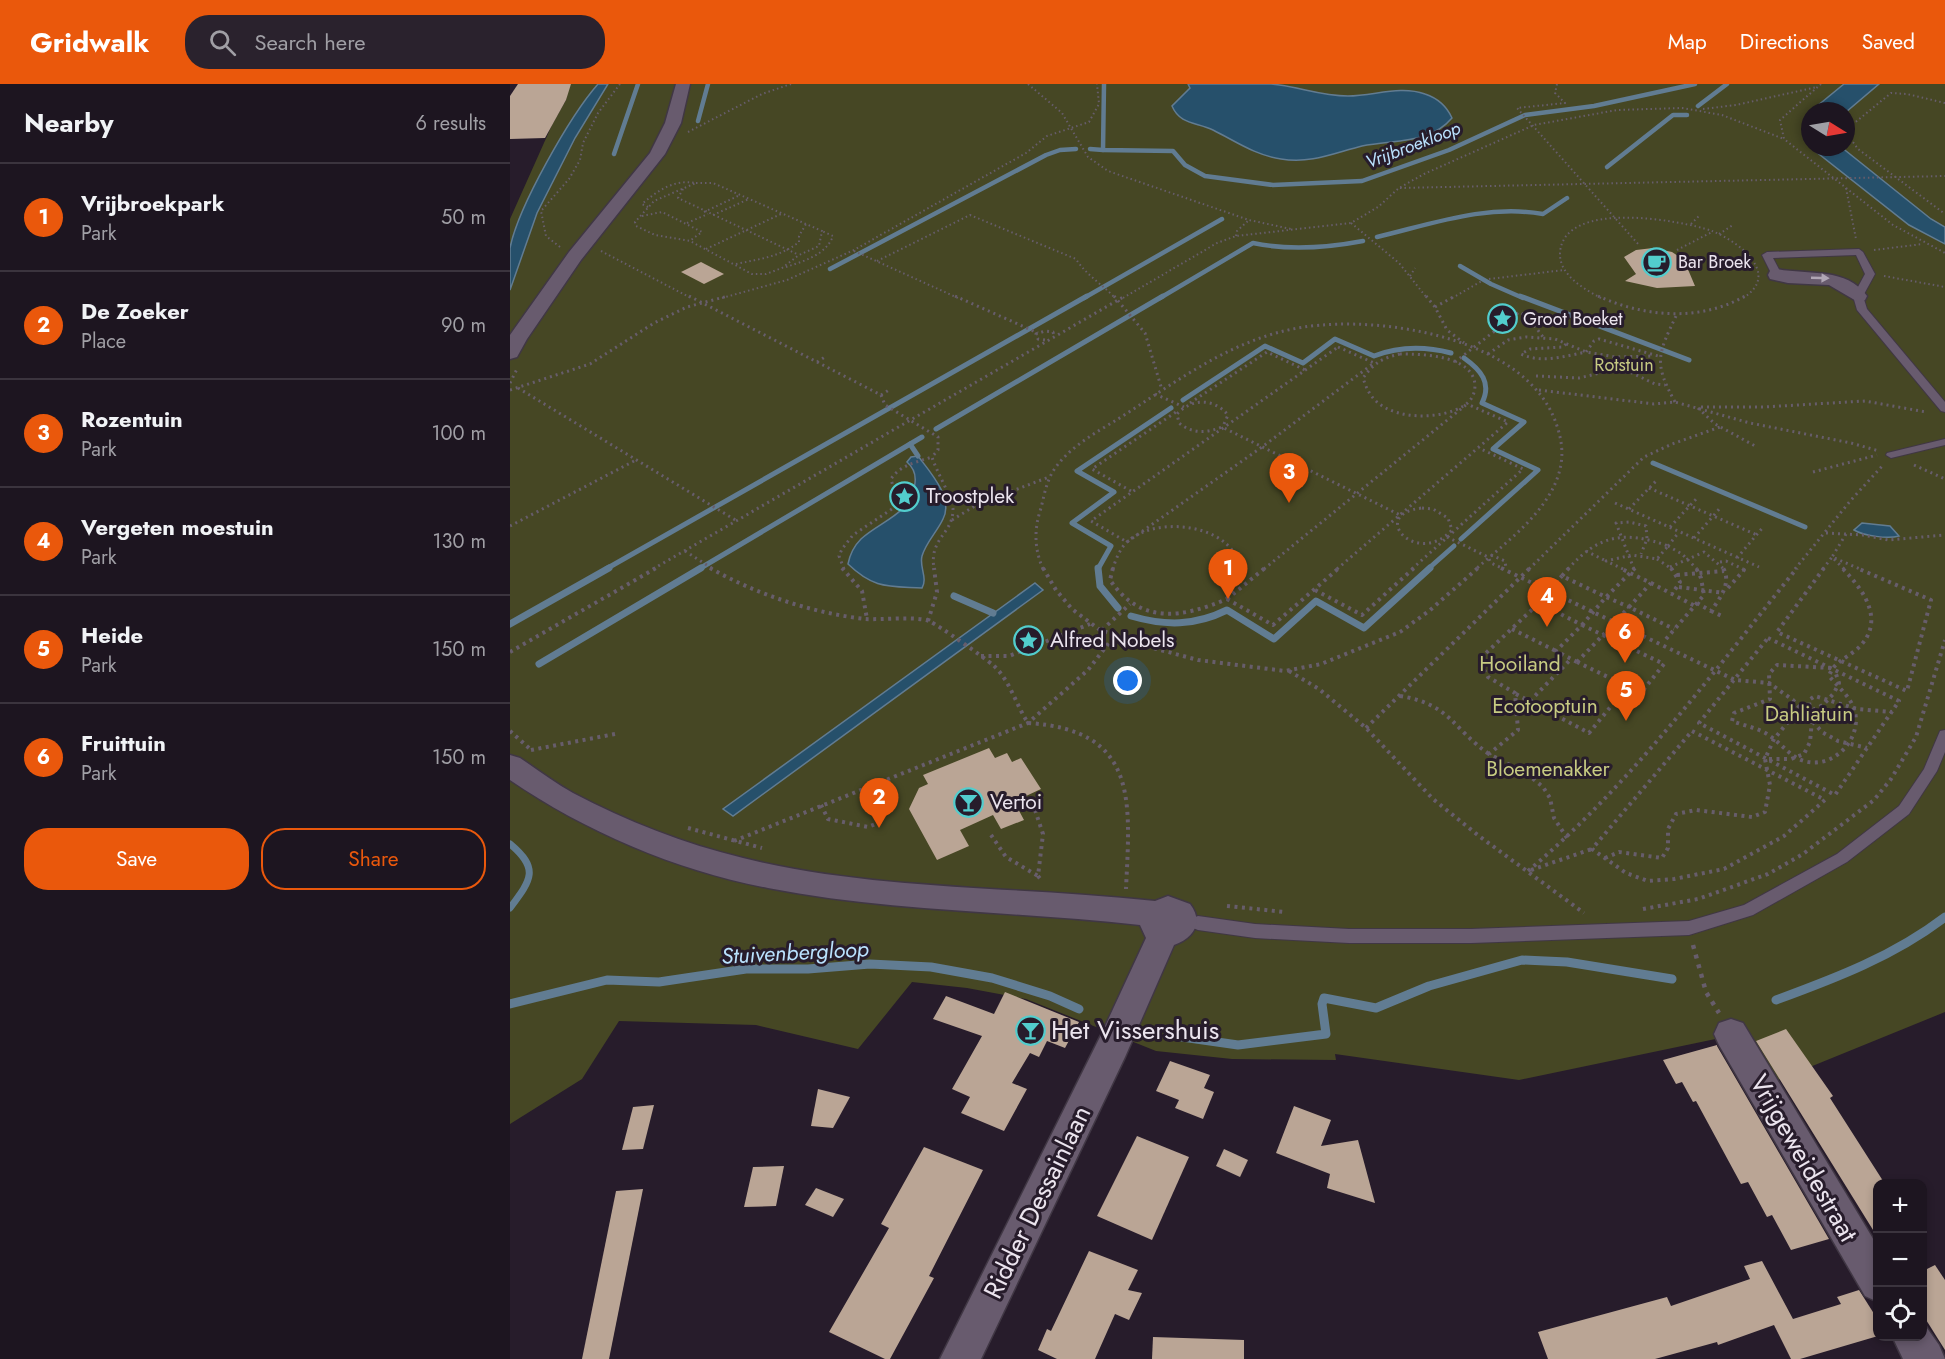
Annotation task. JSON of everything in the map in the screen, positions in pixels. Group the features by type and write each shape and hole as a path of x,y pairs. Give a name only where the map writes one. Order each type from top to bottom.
{"street":[{"path":"510,353 517,339 575,256 657,154 673,123 683,84"},
{"path":"1777,275 1830,278 1843,282 1858,296"},
{"path":"521,758 562,800 627,830 705,858 765,876 820,886 1057,905 1166,920"},
{"name":"Ridder Dessainlaan","path":"960,1359 1113,1046 1166,920"},
{"name":"Vrijgeweidestraat","path":"1731,1034 1873,1275"},
{"path":"1914,1341 1925,1359"}],"lane":[{"path":"1777,275 1767,255 1859,252 1870,273 1858,296 1862,310 1945,409"},
{"path":"1891,455 1945,442"},
{"path":"1166,920 1255,931 1360,936 1471,936 1689,928 1748,910 1842,858 1904,810 1930,771 1945,735"}],"path":[{"path":"567,252 546,236 541,211 569,179 580,160 582,143 598,113 620,84"},
{"path":"688,132 762,94 791,84"},
{"path":"1028,84 1050,99 1072,127 1089,161 1098,166 1249,220 1297,230"},
{"path":"510,390 590,364 654,323 702,303 787,280 854,250 1008,163 1047,136 1089,122 1099,104 1097,84"},
{"path":"1557,84 1555,93 1565,103 1517,108 1613,218 1639,244"},
{"path":"1784,139 1780,120 1821,84"},
{"path":"510,652 1216,243 1236,236 1351,223 1378,207 1399,188 1463,155 1534,125 1632,109 1700,110 1736,105 1818,87"},
{"path":"1945,103 1907,94 1891,93 1852,125 1846,134 1858,149 1945,214"},
{"path":"1700,110 1753,125 1784,139 1893,225 1924,244 1945,253"},
{"path":"1399,188 1585,186 1945,176"},
{"path":"648,207 643,205 643,202 672,184 684,180 713,183 833,236 832,242 826,249 782,268 766,274 752,274 690,241 655,235 636,226 635,222 654,201 696,183"},
{"path":"683,188 678,198 799,255"},
{"path":"1846,188 1859,252 1924,244"},
{"path":"704,212 740,195"},
{"path":"712,216 749,199"},
{"path":"639,217 662,212 702,232 690,241"},
{"path":"706,249 781,213"},
{"path":"687,224 708,214"},
{"path":"877,261 970,215 1076,259 1085,273 1103,285 1145,333 1162,390"},
{"path":"1691,224 1699,216"},
{"path":"1613,218 1648,218 1691,224 1718,234 1738,245 1751,258 1759,271 1756,285 1748,294 1720,309 1677,314 1635,309 1597,295 1575,281 1564,270 1558,259 1559,246 1567,234 1585,223 1613,218"},
{"path":"1236,236 1237,231 1249,220"},
{"path":"1351,223 1385,249 1435,308 1447,330 1471,349"},
{"path":"736,264 770,259 788,250 800,243 798,236 806,224"},
{"path":"1718,234 1733,225"},
{"path":"782,268 799,255 819,246 822,231"},
{"path":"1677,250 1713,232"},
{"path":"596,248 881,395 886,405 938,437 938,450 932,456 897,471 891,479 897,501 895,507 848,540 841,550 839,559 841,569 862,592 867,619"},
{"path":"854,250 1023,327 1038,333 1051,331 1053,337"},
{"path":"1410,276 1415,268"},
{"path":"1490,279 1564,270"},
{"path":"1870,273 1945,286"},
{"path":"1435,308 1482,281"},
{"path":"1455,362 1519,312 1528,317 1544,337"},
{"path":"1675,402 1665,385 1658,355 1677,314"},
{"path":"1332,324 1389,326 1438,336 1471,349 1488,354 1513,369 1538,389 1553,413 1562,436 1560,478 1548,501 1445,597 1400,632 1327,662 1289,671 1216,665 1162,652 1090,624 1078,616 1048,578 1036,552 1036,523 1050,477 1058,464 1082,443 1221,352 1256,338 1302,326 1332,324"},
{"path":"1038,333 1036,336 1038,339 1048,340"},
{"path":"1488,354 1508,340 1544,337 1555,339 1586,352 1615,357 1658,355"},
{"path":"1568,345 1530,349 1521,354 1550,358 1586,352 1594,341 1599,339 1658,355"},
{"path":"1127,542 1090,521 1338,347 1374,363"},
{"path":"1131,491 1092,469 1267,352 1305,370"},
{"path":"1411,353 1425,353 1455,362 1468,372 1474,381 1475,392 1467,404 1227,599 1188,614 1170,615 1147,611 1130,604 1116,592 1110,580 1114,563 1127,542 1262,447 1374,363 1394,355 1411,353"},
{"path":"817,362 825,357"},
{"path":"1374,363 1363,378 1366,391 1373,400 1386,408 1402,413 1430,416 1455,410 1467,404"},
{"path":"1536,376 1579,378 1612,370 1632,373 1655,384 1665,385"},
{"path":"518,388 737,521"},
{"path":"1538,389 1654,404 1675,402 1750,423 1851,443 1883,453 1813,472"},
{"path":"881,395 889,390"},
{"path":"1155,394 1184,407"},
{"path":"1698,407 1724,405 1764,407 1865,400 1930,413"},
{"path":"1222,427 1227,415 1220,406 1204,402 1184,407 1177,414 1182,426 1188,429 1207,431 1222,427 1400,515"},
{"path":"1227,599 1273,625 1508,422 1467,404"},
{"path":"1698,407 1720,427 1757,447"},
{"path":"1366,728 1644,457 1720,427"},
{"path":"1315,590 1362,615 1523,469 1479,448"},
{"path":"1528,871 1567,838 1639,764 1713,670 1891,455 1945,479"},
{"path":"932,456 953,506 952,521"},
{"path":"510,526 636,460"},
{"path":"928,621 937,592 933,550 952,521 978,504 1050,477"},
{"path":"1629,509 1657,480"},
{"path":"1649,488 1757,535"},
{"path":"1670,527 1698,497"},
{"path":"1615,503 1759,567"},
{"path":"1694,538 1721,507"},
{"path":"1422,508 1441,513 1451,524 1452,530 1447,537 1432,544 1411,541 1403,537 1396,528 1400,515 1408,510 1422,508"},
{"path":"1556,651 1635,568 1616,523 1629,522 1646,526 1647,539 1641,554"},
{"path":"1737,558 1764,526"},
{"path":"1127,542 1153,530 1174,528 1200,531 1223,540 1236,554 1240,566 1238,582 1227,599"},
{"path":"1657,559 1679,532"},
{"path":"1825,533 1888,540 1945,535"},
{"path":"1832,557 1931,600 1906,691 1836,661 1777,632 1846,534"},
{"path":"1555,583 1586,550 1602,541 1622,536 1647,539 1667,545 1688,558 1700,573 1704,596 1666,639"},
{"path":"1447,537 1504,561 1506,568"},
{"path":"1586,550 1672,594 1724,617"},
{"path":"685,551 712,569 750,588 830,614 867,619 928,621 994,666 1006,682 1028,723"},
{"path":"1670,567 1704,552 1720,562 1728,578 1727,589"},
{"path":"1606,561 1629,554 1641,554 1657,559 1670,567 1677,575 1679,586 1672,594"},
{"path":"1490,556 1491,563 1506,568 1713,670 1735,680 1768,683 1808,713 1822,732 1838,741 1867,748"},
{"path":"1765,759 1786,723 1824,706 1830,699 1839,683 1833,669 1836,661 1856,651 1869,631 1871,616 1866,597 1832,557"},
{"path":"1711,611 1744,570 1726,561 1720,562"},
{"path":"1677,575 1724,571"},
{"path":"1562,576 1674,629"},
{"path":"1577,662 1602,634 1617,622 1651,583"},
{"path":"1679,586 1724,593"},
{"path":"1512,629 1641,693 1664,664 1539,603 1486,653 1480,663 1488,677 1589,733 1627,687"},
{"path":"1102,630 1130,604"},
{"path":"980,656 1010,656 1090,624"},
{"path":"705,858 735,841 1028,723 1088,670 1116,635"},
{"path":"1768,638 1833,669 1899,701 1835,795 1699,723 1768,638"},
{"path":"1634,910 1657,908 1698,899 1768,874 1803,854 1874,800 1891,779 1916,737 1945,640"},
{"path":"1530,701 1571,659"},
{"path":"1833,669 1777,665 1769,674 1770,699 1734,713 1732,721 1753,727 1775,739 1796,758 1812,764 1826,761 1838,755 1855,735 1856,722 1853,708 1837,687"},
{"path":"1289,671 1319,689 1366,728 1433,799 1586,914 1575,915"},
{"path":"1489,754 1518,730 1515,693"},
{"path":"1400,696 1416,697 1444,710 1474,745 1527,774 1543,787 1550,798 1554,818 1567,838"},
{"path":"1808,713 1809,700 1815,696 1853,708 1892,712"},
{"path":"1765,759 1789,760 1803,756 1811,744 1812,719"},
{"path":"1028,723 1058,725 1096,740 1118,769 1126,787 1130,835 1126,893 1166,920"},
{"path":"1528,871 1592,849 1692,730 1825,800 1784,836 1724,869 1674,879 1648,881 1626,873 1592,849"},
{"path":"510,731 521,758"},
{"path":"521,758 615,734"},
{"path":"521,758 541,758"},
{"path":"1605,858 1619,852 1662,858 1668,848 1668,829 1676,814 1696,810 1752,817 1765,812 1769,798 1770,770 1765,759"},
{"path":"821,806 828,819 868,827 883,820 865,787"},
{"path":"1035,810 1043,823 1044,839 1038,876"},
{"path":"679,825 766,850"},
{"path":"991,835 1006,857 1038,876 1057,905"},
{"path":"1222,906 1292,913"},
{"path":"1689,928 1706,992 1731,1034"}],"green space":[{"path":"568,84 1945,84 1945,1012 1778,1080 1749,1032 1519,1080 1335,1054 1336,1060 1232,1059 1156,1051 1026,999 967,988 912,982 858,1049 756,1025 619,1021 582,1079 510,1124 510,219 552,125 566,100"}],"water":[{"path":"598,84 608,84 575,138 537,213 510,290 510,248 523,210 560,139"},
{"path":"1188,84 1271,84 1348,96 1397,91 1416,92 1437,100 1452,118 1433,133 1410,140 1362,146 1312,159 1281,159 1254,151 1207,127 1180,117 1172,106 1190,88"},
{"path":"1844,84 1879,84 1855,104 1855,102 1822,102"},
{"path":"1821,156 1852,156 1931,219 1945,227 1945,244 1909,225"},
{"path":"918,456 939,486 946,511 922,556 924,584 922,588 882,585 866,578 848,564 854,548 861,539 902,510 908,502 913,494 915,474 907,462 911,457"},
{"path":"1862,523 1890,526 1899,536 1876,536 1854,530"},
{"path":"1035,583 1043,590 733,816 723,809"}],"building":[{"path":"518,84 571,84 566,100 545,138 510,139 510,96"},
{"path":"1653,248 1672,252 1684,260 1695,286 1657,288 1625,281 1636,274 1624,257 1636,250"},
{"path":"701,262 724,274 704,284 681,272"},
{"name":"Vertoi","path":"989,748 995,758 1007,753 1012,762 1021,758 1041,789 1026,796 1028,800 1016,805 1024,820 1001,829 993,815 960,830 969,846 937,860 909,809 919,788 928,784 923,775"},
{"path":"1005,992 1079,1022 1065,1048 1047,1041 1039,1057 1030,1053 1012,1083 1027,1089 1004,1131 961,1113 970,1097 952,1089 982,1036 933,1019 946,996 994,1014"},
{"path":"1786,1029 1833,1096 1830,1098 1882,1179 1873,1179 1873,1230 1756,1041"},
{"path":"1717,1045 1829,1239 1791,1250 1772,1215 1767,1217 1748,1182 1741,1184 1696,1101 1693,1102 1682,1082 1676,1084 1663,1060"},
{"path":"1170,1061 1210,1075 1204,1088 1214,1092 1203,1119 1175,1108 1179,1100 1156,1091"},
{"path":"818,1089 850,1097 833,1128 811,1126"},
{"path":"654,1105 643,1149 622,1150 633,1107"},
{"path":"1294,1106 1331,1120 1321,1146 1358,1140 1375,1203 1327,1188 1330,1174 1276,1153"},
{"path":"1137,1136 1189,1157 1152,1240 1097,1216"},
{"path":"924,1147 983,1170 929,1276 934,1278 890,1359 885,1359 829,1332 889,1228 881,1224"},
{"path":"1224,1149 1248,1160 1240,1177 1216,1166"},
{"path":"784,1166 776,1206 744,1207 753,1167"},
{"path":"816,1188 844,1199 833,1217 805,1205"},
{"path":"643,1189 609,1359 582,1359 616,1191"},
{"path":"1089,1251 1138,1270 1128,1290 1142,1293 1129,1320 1115,1314 1095,1359 1057,1359 1038,1350 1047,1329 1051,1331"},
{"path":"1762,1261 1793,1319 1841,1304 1837,1297 1859,1290 1873,1312 1873,1337 1800,1359 1791,1359 1774,1325 1718,1345 1717,1342 1655,1359 1548,1359 1538,1332 1667,1297 1671,1306 1750,1279 1744,1266"},
{"path":"1935,1265 1945,1280 1945,1350 1927,1321 1927,1269"},
{"path":"1153,1337 1244,1340 1244,1359 1152,1359"}],"waterway":[{"path":"614,154 638,84"},
{"path":"698,121 708,84"},
{"name":"Vrijbroekloop","path":"1103,150 1104,84"},
{"name":"Vrijbroekloop","path":"1103,150 1173,151 1185,165 1205,176 1273,185 1362,181 1449,150 1525,115 1594,106 1695,84"},
{"path":"1698,106 1727,84"},
{"path":"1607,167 1673,115 1687,115"},
{"path":"830,269 1046,155 1060,150 1076,149"},
{"path":"1090,149 1103,150"},
{"path":"1377,237 1480,213 1543,214 1567,198"},
{"path":"1084,298 1222,219"},
{"path":"1160,298 1253,243 1308,248 1363,241"},
{"path":"1460,266 1491,284 1523,298"},
{"path":"606,569 1087,296"},
{"path":"936,429 1163,296"},
{"path":"1520,296 1689,360"},
{"path":"1183,400 1265,346 1303,363 1335,339 1374,356 1393,350 1412,348 1451,353"},
{"path":"1461,539 1538,470 1493,449 1524,422 1482,403 1485,396 1485,383 1480,372 1464,358"},
{"path":"1098,569 1111,546 1072,523 1114,492 1077,471 1171,408"},
{"path":"910,444 922,437"},
{"path":"699,569 910,444"},
{"path":"910,444 918,456"},
{"path":"1653,463 1805,527"},
{"path":"1428,569 1454,546"},
{"path":"510,624 609,568"},
{"path":"539,664 701,568"},
{"path":"1131,616 1156,622 1180,623 1203,619 1227,610 1274,639 1316,601 1364,628 1430,568"},
{"path":"1098,569 1100,586 1118,608"},
{"path":"954,596 993,613"},
{"name":"Stuivenbergloop","path":"510,844 526,861 529,868 527,882 510,908"},
{"name":"Stuivenbergloop","path":"1776,1000 1885,955 1945,917"},
{"name":"Stuivenbergloop","path":"1168,1035 1238,1045 1326,1034 1322,1004 1324,998 1376,1008 1429,986 1522,960 1567,962 1672,979"},
{"name":"Stuivenbergloop","path":"510,1004 607,980 659,982 746,969 808,969 870,964 931,967 992,978 1050,996 1079,1009"}],"place":[{"name":"Bar Broek","path":"1657,262"},
{"name":"Groot Boeket","path":"1502,319"},
{"name":"Troostplek","path":"905,496"},
{"name":"Rozentuin","path":"1289,503"},
{"name":"Vrijbroekpark","path":"1228,599"},
{"name":"Vergeten moestuin","path":"1547,627"},
{"name":"Alfred Nobels","path":"1029,640"},
{"name":"Fruittuin","path":"1625,663"},
{"name":"Heide","path":"1626,721"},
{"name":"Vertoi","path":"969,802"},
{"name":"De Zoeker","path":"879,828"},
{"name":"Het Vissershuis","path":"1030,1030"}],"park label":[{"name":"Rotstuin","path":"1624,365"},
{"name":"Hooiland","path":"1520,664"},
{"name":"Ecotooptuin","path":"1545,706"},
{"name":"Dahliatuin","path":"1809,714"},
{"name":"Bloemenakker","path":"1548,769"}]}
